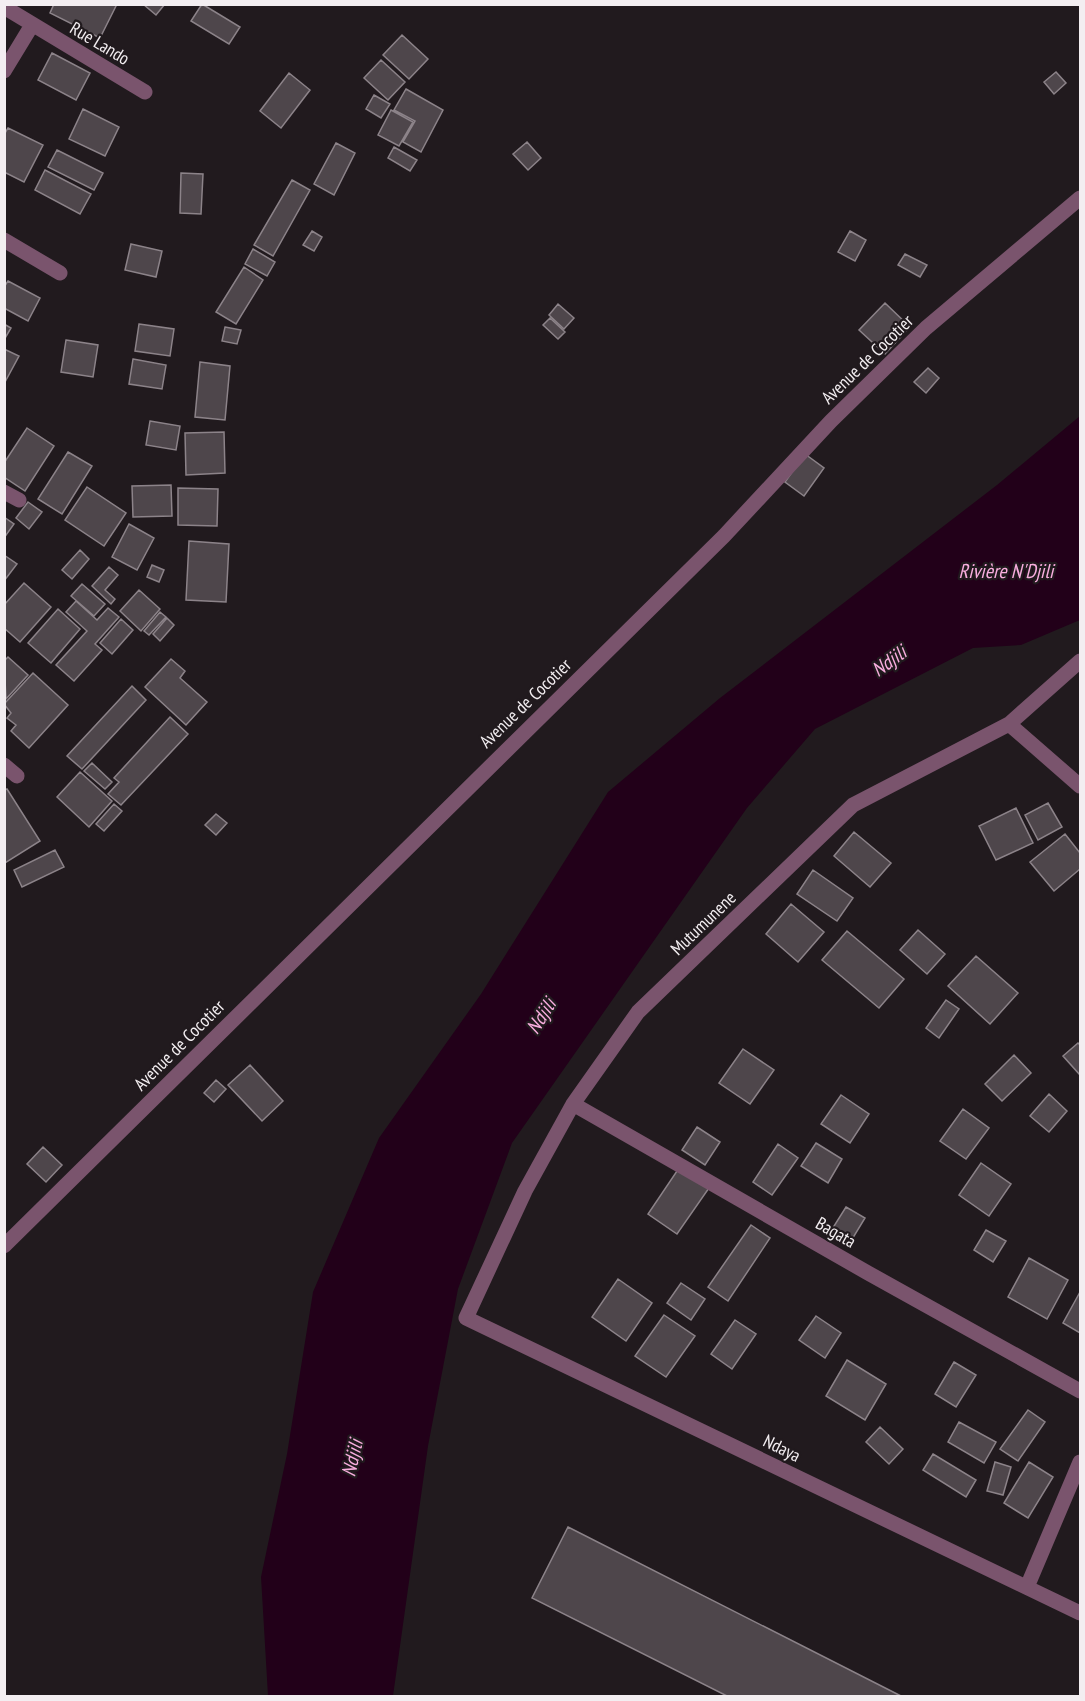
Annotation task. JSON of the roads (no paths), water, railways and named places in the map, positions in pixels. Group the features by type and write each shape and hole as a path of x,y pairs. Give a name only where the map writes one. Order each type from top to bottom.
{"street":[{"name":"Rue Lando","path":"4,8 145,92"},
{"path":"4,71 32,25"},
{"name":"Avenue de Cocotier","path":"4,1246 724,536 831,421 903,351 1080,198"},
{"path":"4,240 60,273"},
{"path":"4,492 19,500"},
{"name":"Mutumunene","path":"466,1318 525,1191 573,1104 638,1012 853,805 1009,724 1080,661"},
{"path":"1009,724 1080,786"},
{"path":"4,765 16,776"},
{"name":"Bagata","path":"573,1104 878,1279 1080,1391"},
{"name":"Ndaya","path":"466,1318 1080,1613"},
{"path":"1027,1587 1080,1462"}],"water":[{"name":"Rivière N'Djili","path":"1080,416 1080,620 1021,645 973,648 815,729 747,808 512,1143 458,1289 428,1446 393,1696 268,1696 261,1577 287,1454 313,1292 379,1138 481,994 608,792 720,698 997,485"}],"water label":[{"name":"Ndjili","path":"889,661"},
{"name":"Ndjili","path":"541,1016"},
{"name":"Ndjili","path":"352,1458"}]}
